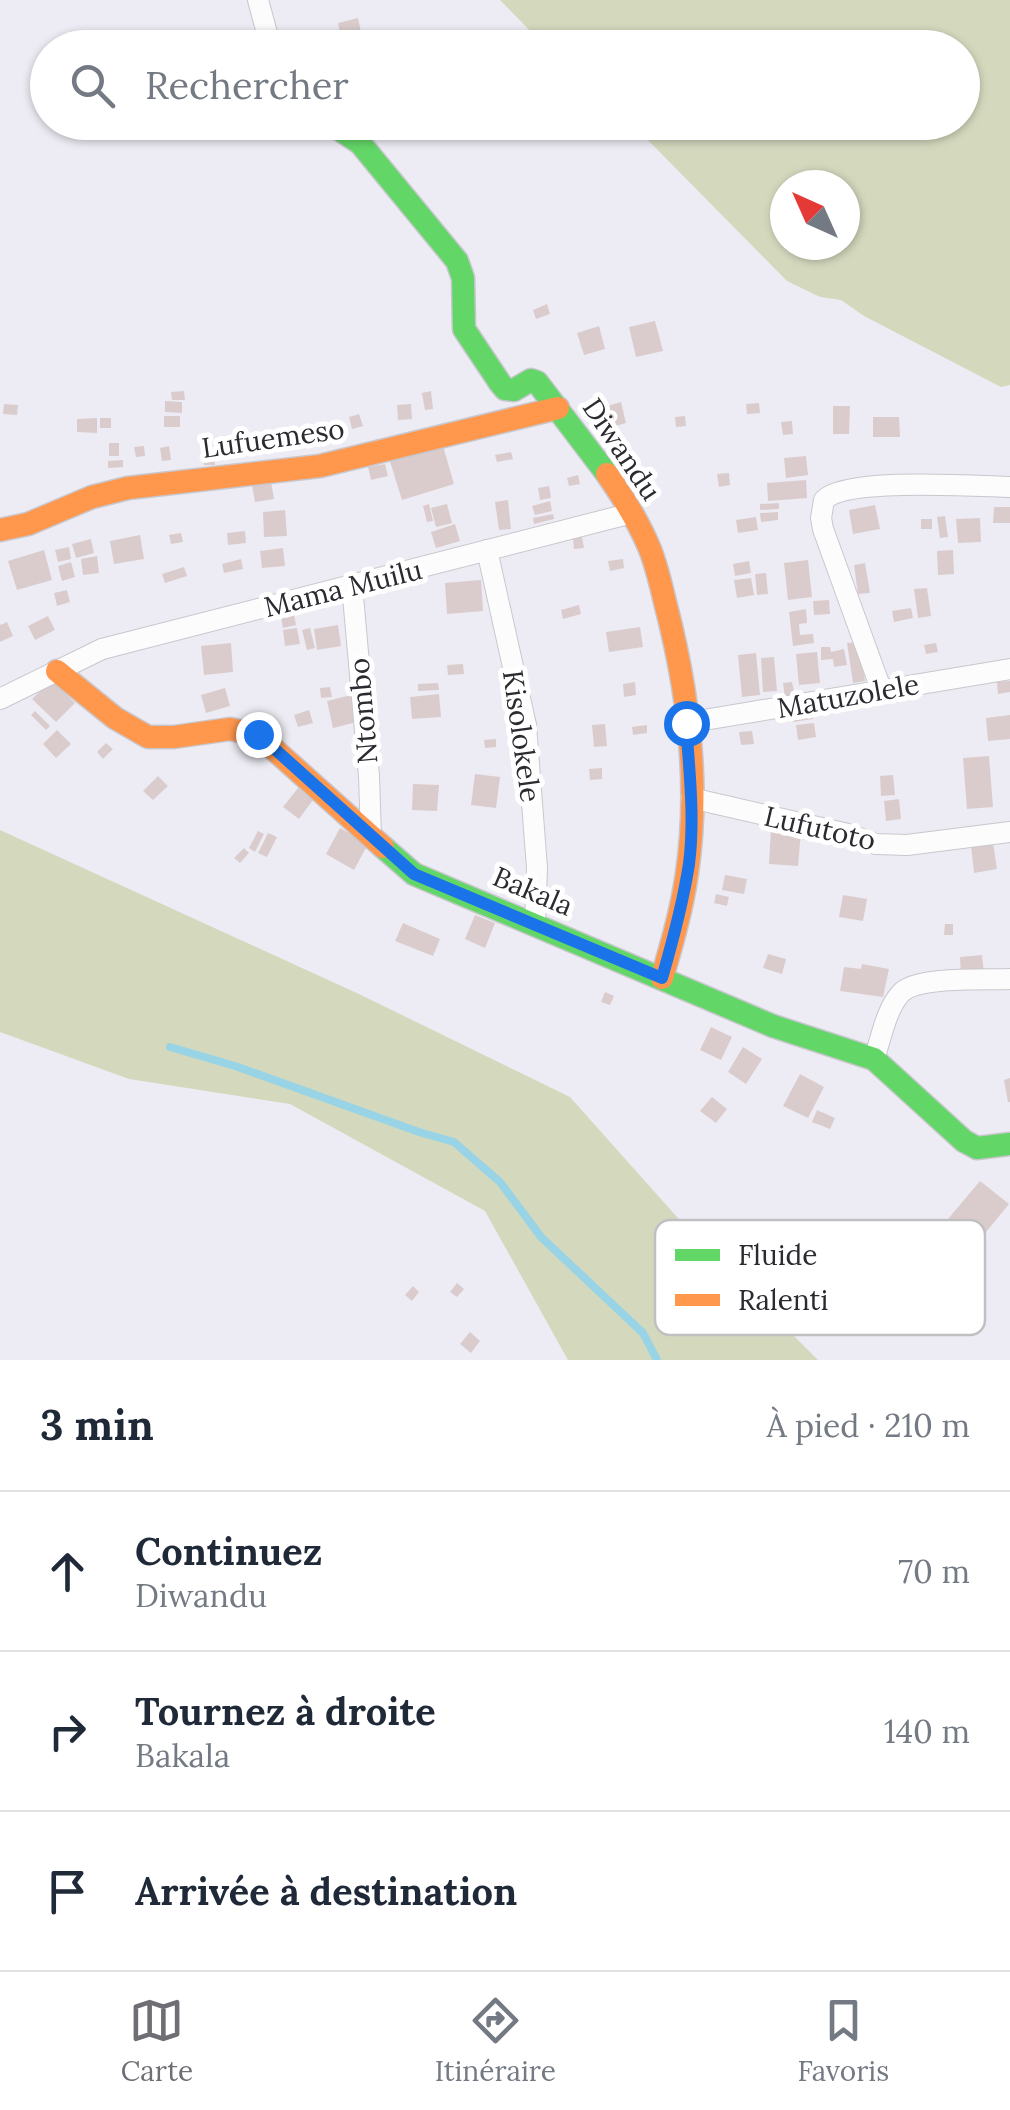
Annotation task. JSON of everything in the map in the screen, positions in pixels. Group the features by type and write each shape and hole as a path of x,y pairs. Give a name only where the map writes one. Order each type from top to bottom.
{"street":[{"path":"258,0 266,30"},
{"name":"Diwandu","path":"357,140 466,278 462,322 467,338 504,389 514,390 530,380 537,382 618,486 650,548 671,624 686,723 691,798 689,861 678,923 662,978"},
{"name":"Lufuemeso","path":"0,530 28,524 92,496 128,488 320,466 558,408"},
{"path":"881,689 823,529 820,518 824,500 844,489 1010,487"},
{"name":"Mama Muilu","path":"0,699 102,650 632,514"},
{"name":"Kisolokele","path":"486,550 526,725 538,868 535,924"},
{"name":"Ntombo","path":"352,586 370,776 371,837"},
{"name":"Matuzolele","path":"686,723 1010,669"},
{"name":"Bakala","path":"57,671 151,738 244,728 258,734 414,874 773,1026 874,1060 964,1140 977,1148 1010,1144"},
{"name":"Lufutoto","path":"691,798 876,844 907,845 1010,832"},
{"path":"874,1060 894,1003 903,990 918,984 1010,979"}],"green space":[{"path":"500,0 1010,0 1010,385 1001,387 864,316 841,300 820,297 787,281 648,140 980,140 980,30 529,30"},
{"path":"0,830 361,995 570,1097 680,1220 655,1220 655,1335 793,1335 818,1360 568,1360 485,1211 290,1104 129,1079 0,1032"}],"building":[{"path":"358,18 360,30 340,30 338,23"},
{"path":"547,304 550,314 536,319 533,310"},
{"path":"655,321 663,351 636,357 629,327"},
{"path":"599,326 605,349 584,355 577,333"},
{"path":"184,391 185,400 172,400 171,392"},
{"path":"431,391 433,409 425,410 422,393"},
{"path":"165,401 182,402 182,413 165,412"},
{"path":"621,402 626,423 602,430 597,409"},
{"path":"759,403 760,413 747,414 746,404"},
{"path":"4,404 18,405 17,415 3,414"},
{"path":"411,404 412,419 398,420 397,405"},
{"path":"833,406 850,406 849,434 833,434"},
{"path":"359,414 363,426 352,429 349,417"},
{"path":"164,416 180,416 180,427 164,427"},
{"path":"685,416 686,426 676,427 675,417"},
{"path":"873,417 899,417 900,437 873,437"},
{"path":"97,418 97,433 77,432 77,419"},
{"path":"100,418 111,418 111,428 100,428"},
{"path":"792,421 793,434 783,435 781,422"},
{"path":"441,439 454,484 402,500 388,455"},
{"path":"109,443 119,443 119,456 109,456"},
{"path":"213,444 215,465 204,465 201,445"},
{"path":"144,446 145,456 136,457 134,447"},
{"path":"169,446 171,460 162,461 160,448"},
{"path":"626,451 627,467 618,468 617,452"},
{"path":"511,452 513,459 497,462 495,455"},
{"path":"806,456 808,475 786,478 784,458"},
{"path":"123,460 123,467 108,468 108,461"},
{"path":"385,464 388,476 371,480 368,467"},
{"path":"729,473 730,485 719,487 717,474"},
{"path":"578,475 580,484 569,486 567,478"},
{"path":"270,476 274,499 255,502 251,480"},
{"path":"806,480 807,498 768,501 767,483"},
{"path":"549,486 551,498 540,500 538,488"},
{"path":"508,500 511,529 499,530 495,502"},
{"path":"550,501 552,511 535,515 532,506"},
{"path":"779,503 779,509 760,510 760,504"},
{"path":"429,504 433,521 427,522 423,506"},
{"path":"447,504 452,523 436,527 431,508"},
{"path":"875,505 880,529 853,534 849,510"},
{"path":"994,507 1010,507 1010,523 993,523"},
{"path":"285,510 287,536 264,537 263,512"},
{"path":"778,512 778,520 761,522 760,513"},
{"path":"553,514 554,519 534,524 533,518"},
{"path":"945,516 948,537 940,538 937,517"},
{"path":"756,517 758,530 738,533 736,520"},
{"path":"980,518 981,542 958,543 956,519"},
{"path":"921,519 932,519 932,529 921,529"},
{"path":"455,524 460,541 436,548 431,532"},
{"path":"245,531 246,543 228,545 227,533"},
{"path":"181,533 183,542 171,544 169,535"},
{"path":"140,535 144,559 114,564 110,541"},
{"path":"582,537 584,548 574,549 573,538"},
{"path":"91,539 94,553 76,558 72,544"},
{"path":"69,547 71,559 58,562 55,550"},
{"path":"283,548 285,566 262,568 260,551"},
{"path":"44,550 52,580 17,590 8,561"},
{"path":"953,550 954,574 938,575 937,551"},
{"path":"97,556 99,573 83,575 81,559"},
{"path":"241,559 243,569 224,573 222,564"},
{"path":"623,559 624,568 610,571 608,561"},
{"path":"808,560 812,597 788,600 784,563"},
{"path":"749,561 751,573 735,576 733,564"},
{"path":"71,562 75,577 62,581 58,566"},
{"path":"865,563 870,593 858,594 854,565"},
{"path":"184,567 187,576 165,583 162,574"},
{"path":"766,573 768,594 757,595 755,574"},
{"path":"751,578 754,595 737,598 734,580"},
{"path":"481,580 483,611 447,614 445,583"},
{"path":"927,588 931,616 918,618 914,589"},
{"path":"67,590 70,602 57,606 54,593"},
{"path":"829,600 830,614 814,615 813,601"},
{"path":"579,605 581,614 563,619 561,610"},
{"path":"911,608 913,618 894,622 892,611"},
{"path":"806,609 807,623 799,624 800,635 813,634 814,643 793,646 789,612"},
{"path":"294,615 296,625 283,628 281,617"},
{"path":"48,616 55,630 35,640 28,626"},
{"path":"7,622 13,636 0,642 0,625"},
{"path":"338,625 341,646 317,650 314,629"},
{"path":"640,627 643,647 609,652 606,632"},
{"path":"297,628 300,644 285,646 283,630"},
{"path":"310,628 315,648 307,650 302,630"},
{"path":"859,642 865,681 853,683 847,643"},
{"path":"231,643 233,672 204,675 201,646"},
{"path":"936,643 938,652 926,654 924,645"},
{"path":"821,647 830,647 831,652 844,649 847,665 834,667 833,659 821,660"},
{"path":"817,652 820,683 799,685 796,654"},
{"path":"756,653 760,695 742,697 738,655"},
{"path":"774,657 777,691 763,692 761,658"},
{"path":"463,664 464,674 448,675 447,665"},
{"path":"52,680 75,703 56,722 32,699"},
{"path":"1010,681 1010,692 998,694 997,682"},
{"path":"635,682 636,695 624,697 623,684"},
{"path":"792,682 795,696 785,698 783,683"},
{"path":"438,683 439,690 418,691 418,684"},
{"path":"330,687 332,697 321,698 320,688"},
{"path":"225,688 230,706 206,713 201,695"},
{"path":"439,694 441,717 412,719 410,697"},
{"path":"351,695 357,722 333,728 327,701"},
{"path":"309,710 313,723 298,727 294,715"},
{"path":"812,710 813,719 793,722 792,713"},
{"path":"35,711 50,726 46,730 31,715"},
{"path":"1010,715 1010,739 988,741 986,718"},
{"path":"814,723 816,737 798,740 796,725"},
{"path":"605,724 607,746 594,747 592,725"},
{"path":"647,725 647,733 633,735 632,727"},
{"path":"57,730 71,744 56,758 43,744"},
{"path":"752,731 754,744 741,745 739,732"},
{"path":"496,739 496,747 485,748 484,740"},
{"path":"106,743 113,749 103,759 97,752"},
{"path":"989,756 993,807 967,809 963,758"},
{"path":"602,768 602,779 590,780 589,769"},
{"path":"475,774 500,777 496,808 471,805"},
{"path":"893,775 895,795 881,796 880,776"},
{"path":"158,776 168,786 153,800 143,791"},
{"path":"413,784 439,785 437,811 412,810"},
{"path":"298,788 313,800 299,819 283,807"},
{"path":"899,799 901,819 886,821 884,801"},
{"path":"340,828 368,844 354,870 326,854"},
{"path":"771,829 801,831 798,866 769,864"},
{"path":"258,831 264,834 255,852 249,848"},
{"path":"268,833 277,837 267,857 258,853"},
{"path":"993,843 997,869 974,873 971,846"},
{"path":"244,848 249,853 240,863 234,858"},
{"path":"725,875 747,879 744,894 722,890"},
{"path":"716,894 729,897 727,906 714,903"},
{"path":"843,895 867,899 863,921 839,917"},
{"path":"475,915 495,923 485,948 465,939"},
{"path":"403,923 440,939 433,956 395,941"},
{"path":"945,924 953,924 953,935 944,935"},
{"path":"768,954 786,959 782,974 763,968"},
{"path":"982,955 984,974 961,976 960,957"},
{"path":"862,964 889,969 883,997 840,991 844,967 861,969"},
{"path":"605,992 614,996 610,1005 601,1002"},
{"path":"711,1027 732,1037 721,1060 700,1050"},
{"path":"743,1047 762,1059 746,1084 728,1072"},
{"path":"800,1074 824,1087 808,1118 783,1106"},
{"path":"1010,1078 1010,1102 1008,1102 1004,1080"},
{"path":"712,1097 727,1109 716,1123 700,1111"},
{"path":"817,1110 835,1118 830,1129 812,1122"},
{"path":"980,1181 1009,1204 985,1233 985,1220 948,1219"},
{"path":"457,1283 464,1289 457,1297 450,1292"},
{"path":"413,1286 419,1292 412,1301 405,1295"},
{"path":"470,1332 480,1341 471,1353 460,1344"}],"waterway":[{"path":"170,1047 454,1142 500,1182 541,1237 643,1333 657,1360"}],"traffic: fast":[{"path":"355,140 457,261 463,278 464,329 500,383 505,389 514,390 531,380 537,382 607,474"},
{"path":"383,847 414,874 773,1026 874,1059 964,1141 977,1148 1010,1144"}],"traffic: slow":[{"path":"0,530 28,524 92,497 128,488 320,466 558,408"},
{"path":"607,474 645,537 654,561 674,638 690,738 691,840 680,913 662,978"},
{"path":"57,671 115,718 148,737 230,729 258,735 383,847"}],"route":[{"path":"258,734 414,874 662,978 678,923 689,861 691,798 686,723"}]}
